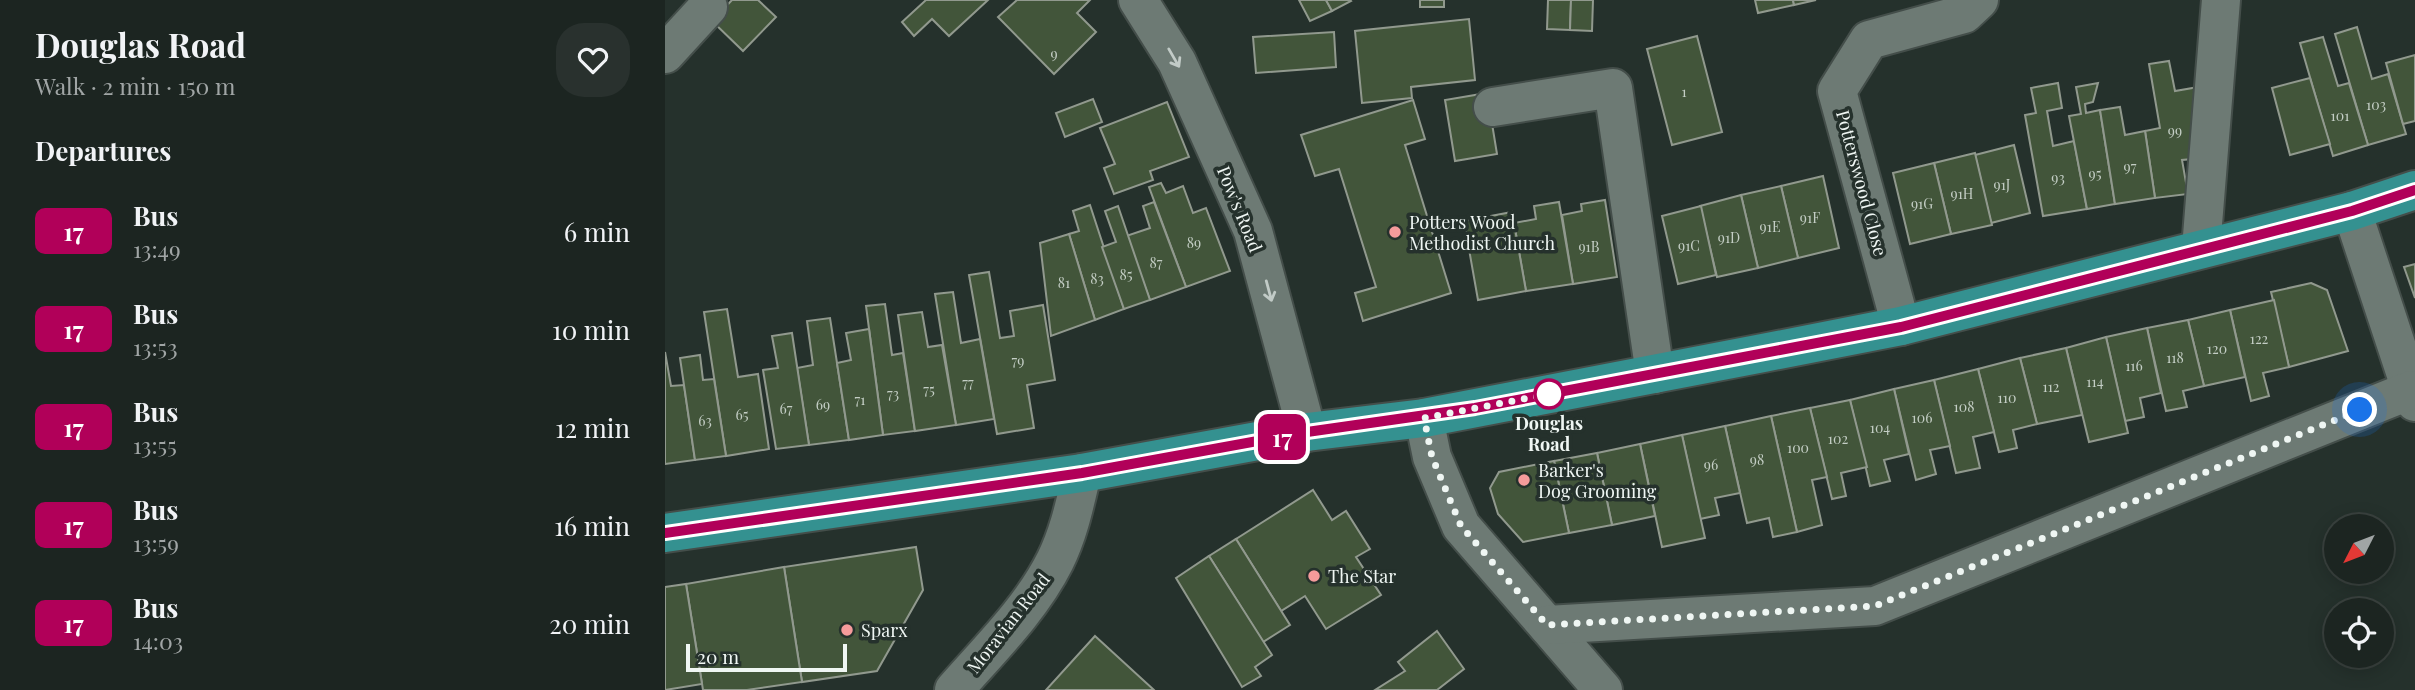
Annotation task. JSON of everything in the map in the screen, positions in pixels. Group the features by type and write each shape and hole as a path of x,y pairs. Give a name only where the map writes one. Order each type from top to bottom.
{"main road":[{"path":"665,533 1082,473 1307,432 1424,418 1901,327 2352,211 2415,190"}],"street":[{"name":"Pow's Road","path":"1138,0 1177,62 1253,231 1307,432"},
{"name":"Potterswood Close","path":"1901,327 1837,92 1869,40 1964,14 1979,0"},
{"path":"2201,249 2221,0"},
{"path":"665,54 708,7"},
{"path":"1493,107 1613,88 1655,374"},
{"path":"1547,625 1875,606 2413,396 2352,211"},
{"path":"1424,418 1432,457 1461,526 1603,690"},
{"name":"Moravian Road","path":"954,690 1007,630 1055,563 1072,518 1082,473"}],"building":[{"path":"732,0 758,0 776,17 743,51 712,21"},
{"path":"926,0 988,0 949,36 932,19 914,36 902,22"},
{"path":"1017,0 1090,0 1077,13 1096,32 1054,74 998,17"},
{"path":"1299,0 1326,0 1332,11 1310,21"},
{"path":"1326,0 1350,0 1351,1 1332,11"},
{"path":"1420,0 1444,0 1444,7 1420,7"},
{"path":"1548,0 1571,0 1570,30 1547,29"},
{"path":"1571,0 1593,0 1592,31 1570,30"},
{"path":"1755,0 1793,0 1794,5 1758,13"},
{"path":"1793,0 1816,0 1794,5"},
{"path":"1469,19 1475,80 1411,87 1412,98 1362,103 1355,31"},
{"path":"2357,27 2372,79 2388,74 2406,134 2368,145 2335,34"},
{"path":"1334,32 1336,67 1256,73 1253,37"},
{"path":"1697,36 1722,132 1672,145 1647,49"},
{"path":"2323,37 2338,86 2349,83 2368,145 2333,156 2300,43"},
{"path":"2415,55 2415,121 2403,124 2386,63"},
{"path":"2169,61 2175,91 2204,86 2193,159 2182,160 2188,194 2155,198 2145,131 2160,128 2149,64"},
{"path":"2310,78 2330,144 2290,155 2272,88"},
{"path":"2058,83 2062,108 2047,111 2053,146 2074,141 2087,209 2043,216 2025,115 2036,113 2031,88"},
{"path":"2098,83 2093,102 2085,104 2086,113 2100,110 2115,204 2087,209 2069,116 2081,114 2076,87"},
{"path":"1487,93 1497,154 1455,161 1445,100"},
{"path":"1093,99 1102,122 1065,137 1056,113"},
{"name":"Potters Wood Methodist Church","path":"1413,100 1425,139 1405,145 1451,293 1363,321 1355,293 1376,287 1339,169 1315,176 1301,135"},
{"path":"1167,102 1189,157 1150,171 1153,180 1114,194 1104,168 1115,164 1100,128"},
{"path":"2120,107 2125,135 2145,131 2155,198 2115,204 2100,110"},
{"path":"2014,145 2030,213 1991,223 1975,155"},
{"path":"1975,153 1992,225 1951,234 1934,163"},
{"path":"1934,163 1951,234 1910,244 1893,173"},
{"path":"1823,176 1839,248 1798,258 1781,186"},
{"path":"1161,183 1166,193 1183,186 1193,213 1206,208 1230,271 1186,287 1149,187"},
{"path":"1781,186 1798,258 1758,268 1741,195"},
{"path":"1741,195 1758,268 1717,277 1700,206"},
{"path":"1605,200 1617,277 1573,284 1562,215 1582,211 1581,204"},
{"path":"1154,202 1186,287 1150,300 1126,236 1150,228 1143,206"},
{"path":"1559,202 1573,284 1526,291 1514,223 1536,219 1534,206"},
{"path":"1090,205 1124,309 1095,320 1069,234 1079,231 1073,211"},
{"path":"1118,206 1150,300 1124,309 1102,247 1116,242 1105,211"},
{"path":"1701,206 1716,275 1678,284 1662,216"},
{"path":"1512,212 1526,291 1478,300 1464,221"},
{"path":"1069,234 1095,320 1051,336 1040,243"},
{"path":"2415,264 2415,298 2404,267"},
{"path":"989,272 1000,338 1014,336 1010,311 1043,305 1055,380 1027,385 1034,428 997,434 969,275"},
{"path":"2311,283 2327,290 2348,351 2289,367 2271,292"},
{"path":"953,292 961,343 980,339 994,419 956,425 935,294"},
{"path":"2274,300 2289,367 2263,373 2269,396 2251,401 2230,310"},
{"path":"885,304 892,355 903,353 915,431 883,435 866,306"},
{"path":"727,309 738,377 758,374 769,449 726,456 704,312"},
{"path":"2230,310 2245,377 2204,386 2188,320"},
{"path":"922,312 928,347 942,345 956,425 915,431 898,315"},
{"path":"830,318 849,440 809,445 797,368 813,365 807,321"},
{"path":"2188,320 2204,386 2183,391 2187,407 2166,411 2147,328"},
{"path":"2147,328 2161,393 2140,398 2144,417 2125,421 2106,337"},
{"path":"869,329 883,435 849,440 837,363 851,360 846,333"},
{"path":"792,333 809,445 776,449 763,370 778,368 772,336"},
{"path":"2106,337 2128,433 2089,442 2066,348"},
{"path":"2066,348 2082,415 2037,424 2020,358"},
{"path":"665,352 671,386 684,385 695,460 665,464"},
{"path":"700,355 703,380 714,379 726,456 695,460 680,358"},
{"path":"2020,358 2037,424 2013,430 2017,448 1999,452 1978,369"},
{"path":"1978,369 1994,432 1973,437 1980,468 1956,473 1934,380"},
{"path":"1934,380 1950,446 1930,450 1936,474 1916,480 1894,389"},
{"path":"1894,389 1909,454 1884,460 1890,481 1870,486 1850,400"},
{"path":"1850,400 1867,467 1841,473 1846,496 1832,499 1810,408"},
{"path":"1810,408 1827,477 1812,480 1822,525 1797,532 1771,416"},
{"path":"1771,416 1797,532 1773,537 1769,518 1747,523 1725,426"},
{"path":"1725,426 1740,493 1715,498 1719,515 1700,519 1682,435"},
{"path":"1682,435 1705,538 1662,547 1640,444"},
{"path":"1640,444 1655,516 1612,525 1597,453"},
{"path":"1597,453 1612,525 1569,533 1554,461"},
{"path":"1554,461 1569,533 1523,542 1498,514 1490,488 1499,472"},
{"name":"The Star","path":"1313,490 1332,520 1346,511 1370,549 1356,557 1381,595 1326,629 1305,596 1281,611 1236,539"},
{"path":"1236,539 1290,625 1263,642 1209,556"},
{"name":"Sparx","path":"916,547 923,590 877,671 802,682 784,567"},
{"path":"1209,556 1272,655 1255,667 1261,676 1242,687 1176,578"},
{"path":"784,567 802,682 747,690 703,690 686,584"},
{"path":"686,584 702,684 665,690 665,587"},
{"path":"1437,631 1464,669 1437,690 1375,690 1405,671 1398,662"},
{"path":"1095,636 1154,690 1046,690"}],"bus line":[{"name":"17","path":"665,533 1082,473 1307,432 1424,418 1901,327 2352,211 2415,190"}],"place":[{"name":"Potters Wood Methodist Church","path":"1395,232"},
{"name":"Douglas Road","path":"1549,394"},
{"name":"Barker's Dog Grooming","path":"1524,480"},
{"name":"The Star","path":"1314,576"},
{"name":"Sparx","path":"847,630"}],"route":[{"path":"1549,394 1424,418 1432,457 1461,526 1547,625 1875,606 2360,410"}]}
